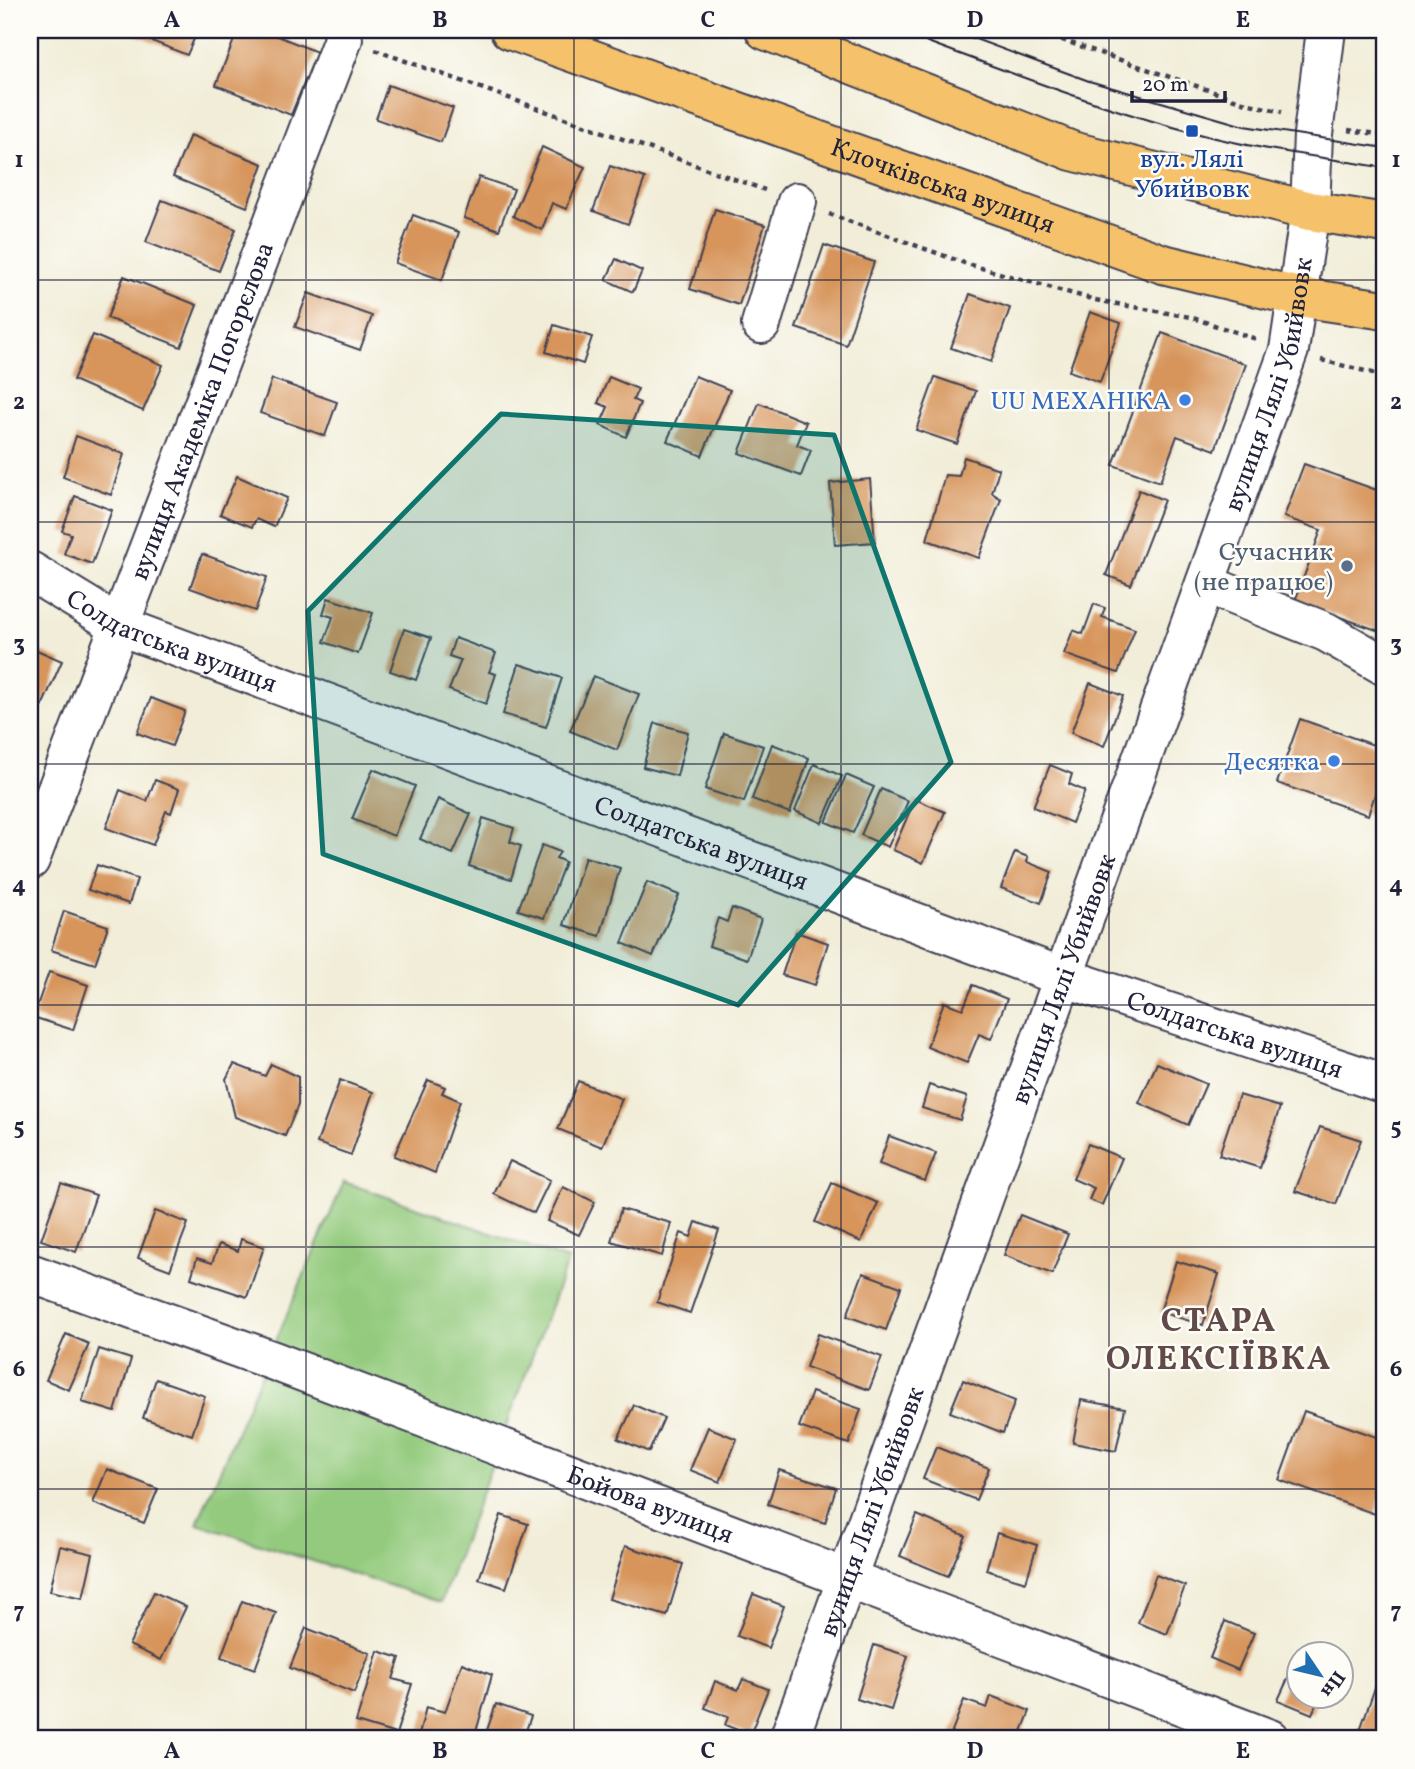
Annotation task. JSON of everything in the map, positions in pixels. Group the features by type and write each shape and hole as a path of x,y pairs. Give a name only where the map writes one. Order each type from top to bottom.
{"main road":[{"name":"Клочківська вулиця","path":"510,30 1163,264 1299,297 1385,310"},
{"path":"765,30 1072,151 1310,211 1385,223"}],"street":[{"name":"вулиця Лялі Убийвовк","path":"789,1739 1289,351 1310,211 1315,120 1326,30"},
{"name":"вулиця Академіка Погорєлова","path":"30,860 343,39"},
{"path":"761,324 797,202"},
{"name":"Солдатська вулиця","path":"30,571 120,626 1063,977 1385,1084"},
{"path":"1205,584 1326,632 1385,666"},
{"name":"Бойова вулиця","path":"30,1273 847,1576 1270,1739"}],"path":[{"path":"1033,30 1246,103 1362,134 1385,135"},
{"path":"343,39 967,264 1095,300 1191,317 1289,351 1385,376"}],"highlighted area":[{"path":"501,414 834,435 951,762 738,1005 323,854 308,611"}],"green space":[{"path":"344,1182 568,1260 441,1602 197,1524"}],"building":[{"path":"198,30 187,55 129,32"},
{"path":"238,30 263,30 317,52 291,115 216,85"},
{"path":"388,85 453,108 441,142 376,119"},
{"path":"190,135 263,164 247,207 173,177"},
{"path":"542,147 585,167 566,209 552,203 542,230 513,216"},
{"path":"610,166 645,178 628,224 593,211"},
{"path":"479,177 514,189 499,230 464,218"},
{"path":"162,200 236,229 219,271 146,242"},
{"path":"715,209 765,225 739,305 690,289"},
{"path":"413,215 459,232 442,280 395,263"},
{"path":"824,245 874,262 846,345 796,328"},
{"path":"616,259 642,271 633,292 606,280"},
{"path":"124,276 197,305 181,347 107,318"},
{"path":"308,293 372,316 360,350 295,327"},
{"path":"970,294 1010,308 991,362 951,348"},
{"path":"1090,312 1121,323 1100,382 1069,371"},
{"path":"554,325 592,337 583,364 546,352"},
{"name":"UU МЕХАНІКА","path":"1162,333 1246,364 1215,450 1177,436 1160,482 1113,465"},
{"path":"93,335 163,365 143,411 73,380"},
{"path":"695,376 730,390 702,456 667,441"},
{"path":"609,377 638,389 633,400 640,403 626,437 600,425 608,407 598,403"},
{"path":"935,377 976,391 957,444 916,430"},
{"path":"272,379 337,402 325,436 260,413"},
{"path":"759,403 806,422 797,445 811,450 801,476 739,453"},
{"path":"76,436 124,454 111,495 63,477"},
{"path":"964,457 999,469 992,493 1001,499 979,558 927,540 945,475 959,476"},
{"name":"Сучасник (не працює)","path":"1304,464 1385,493 1385,633 1295,601 1321,530 1284,517"},
{"path":"237,476 287,498 274,527 256,519 252,527 220,514"},
{"path":"870,479 875,542 835,545 830,483"},
{"path":"1139,490 1164,500 1131,585 1106,575"},
{"path":"75,496 112,510 92,564 64,554 71,534 62,531"},
{"path":"202,554 267,577 255,611 190,588"},
{"path":"328,598 373,613 358,654 324,642 333,617 323,614"},
{"path":"1094,604 1105,608 1102,617 1135,629 1118,673 1064,654 1073,630 1083,634"},
{"path":"404,629 431,638 416,680 390,671"},
{"path":"455,638 496,653 489,672 496,674 486,704 449,690 461,660 449,656"},
{"path":"30,647 62,661 32,729 30,728"},
{"path":"519,664 562,678 546,727 503,714"},
{"path":"593,676 639,694 617,750 570,731"},
{"path":"1090,683 1123,696 1104,746 1071,733"},
{"path":"151,698 185,711 172,746 137,733"},
{"path":"1300,719 1385,749 1385,765 1368,815 1277,783"},
{"path":"655,723 688,732 677,776 643,767"},
{"path":"724,733 763,746 744,802 705,789"},
{"path":"772,744 809,758 790,813 752,799"},
{"path":"814,764 842,776 822,823 795,811"},
{"path":"1050,765 1072,774 1069,784 1085,791 1072,823 1033,807"},
{"path":"373,769 415,786 394,836 352,819"},
{"path":"846,775 874,787 853,833 826,822"},
{"path":"155,780 179,789 171,813 166,811 153,845 106,828 120,790 147,801"},
{"path":"881,789 908,801 888,847 861,835"},
{"path":"438,799 471,814 453,854 420,839"},
{"path":"915,799 945,812 923,863 893,850"},
{"path":"483,818 514,828 510,842 521,846 511,879 469,866"},
{"path":"542,845 560,852 556,858 565,862 544,918 518,910"},
{"path":"1015,852 1028,857 1027,862 1052,872 1041,903 1001,888"},
{"path":"585,857 620,868 600,936 564,925"},
{"path":"97,865 137,879 129,904 88,890"},
{"path":"647,882 679,895 653,956 622,943"},
{"path":"732,908 761,919 747,959 709,946 718,918 727,922"},
{"path":"64,911 108,926 95,964 51,950"},
{"path":"796,932 828,943 815,985 782,975"},
{"path":"49,972 88,985 73,1030 33,1017"},
{"path":"973,985 1007,999 991,1039 979,1034 967,1063 927,1047 944,1002 963,1009"},
{"path":"1157,1063 1206,1084 1188,1125 1139,1103"},
{"path":"234,1064 265,1076 271,1064 298,1077 298,1105 285,1136 235,1117 226,1079"},
{"path":"340,1080 373,1092 351,1155 317,1143"},
{"path":"428,1080 445,1087 442,1093 460,1101 435,1173 394,1156"},
{"path":"578,1081 622,1099 602,1147 558,1129"},
{"path":"929,1085 967,1097 960,1120 922,1108"},
{"path":"1239,1095 1280,1107 1260,1168 1219,1155"},
{"path":"1320,1127 1361,1140 1336,1204 1295,1191"},
{"path":"889,1136 936,1153 925,1181 879,1164"},
{"path":"1088,1144 1122,1158 1102,1205 1089,1200 1094,1188 1073,1179"},
{"path":"510,1161 550,1180 534,1213 494,1194"},
{"path":"61,1183 96,1195 76,1252 41,1240"},
{"path":"832,1183 878,1203 861,1242 815,1222"},
{"path":"563,1187 595,1202 579,1235 547,1221"},
{"path":"621,1209 671,1223 662,1256 611,1241"},
{"path":"155,1211 188,1223 170,1270 138,1258"},
{"path":"1020,1215 1068,1234 1052,1274 1004,1255"},
{"path":"696,1222 719,1230 690,1313 657,1302 681,1233 691,1237"},
{"path":"241,1239 264,1247 247,1297 191,1278 197,1258 212,1263 219,1244 238,1251"},
{"path":"1176,1261 1219,1274 1203,1325 1160,1312"},
{"path":"863,1273 901,1287 886,1330 847,1316"},
{"path":"66,1334 89,1344 69,1390 46,1380"},
{"path":"818,1334 882,1357 869,1390 806,1367"},
{"path":"99,1349 131,1359 115,1412 82,1402"},
{"path":"156,1379 205,1396 192,1435 143,1418"},
{"path":"963,1380 1015,1401 1003,1433 950,1412"},
{"path":"812,1392 861,1409 849,1444 799,1427"},
{"path":"1081,1400 1125,1408 1116,1451 1073,1443"},
{"path":"634,1405 664,1418 649,1452 618,1439"},
{"path":"1304,1411 1385,1440 1385,1486 1375,1514 1279,1480"},
{"path":"708,1427 737,1439 720,1482 690,1470"},
{"path":"936,1447 989,1468 976,1500 923,1479"},
{"path":"107,1469 158,1489 144,1523 93,1503"},
{"path":"779,1470 836,1488 825,1523 768,1504"},
{"path":"501,1515 528,1524 506,1588 479,1579"},
{"path":"917,1515 966,1536 948,1576 900,1556"},
{"path":"997,1533 1037,1545 1026,1582 986,1570"},
{"path":"60,1546 93,1554 83,1598 50,1591"},
{"path":"625,1546 683,1564 667,1616 609,1599"},
{"path":"1156,1575 1185,1586 1167,1634 1138,1623"},
{"path":"154,1592 186,1607 161,1660 129,1645"},
{"path":"753,1594 784,1606 768,1648 737,1636"},
{"path":"242,1601 276,1613 255,1669 221,1657"},
{"path":"1225,1621 1254,1633 1238,1670 1210,1658"},
{"path":"306,1628 370,1653 354,1693 290,1668"},
{"path":"874,1645 908,1656 891,1710 857,1699"},
{"path":"378,1651 400,1658 393,1679 412,1684 396,1734 356,1722"},
{"path":"462,1663 492,1675 474,1739 418,1739 426,1707 445,1712"},
{"path":"743,1679 768,1689 750,1735 725,1725 728,1717 705,1708 715,1681 738,1690"},
{"path":"1378,1679 1385,1682 1385,1738 1360,1730"},
{"path":"1286,1683 1286,1703 1278,1700"},
{"path":"991,1696 1030,1711 1019,1739 949,1739 964,1700 987,1708"},
{"path":"496,1704 531,1716 523,1739 484,1739"}],"tram line":[{"path":"895,30 1151,121 1256,147 1385,168"},
{"path":"951,30 1089,81 1244,126 1385,148"}],"place":[{"name":"вул. Лялі Убийвовк","path":"1192,131"},
{"name":"UU МЕХАНІКА","path":"1185,400"},
{"name":"Сучасник (не працює)","path":"1347,566"},
{"name":"Десятка","path":"1334,761"}],"district":[{"name":"СТАРА ОЛЕКСІЇВКА","path":"1219,1338"}]}
